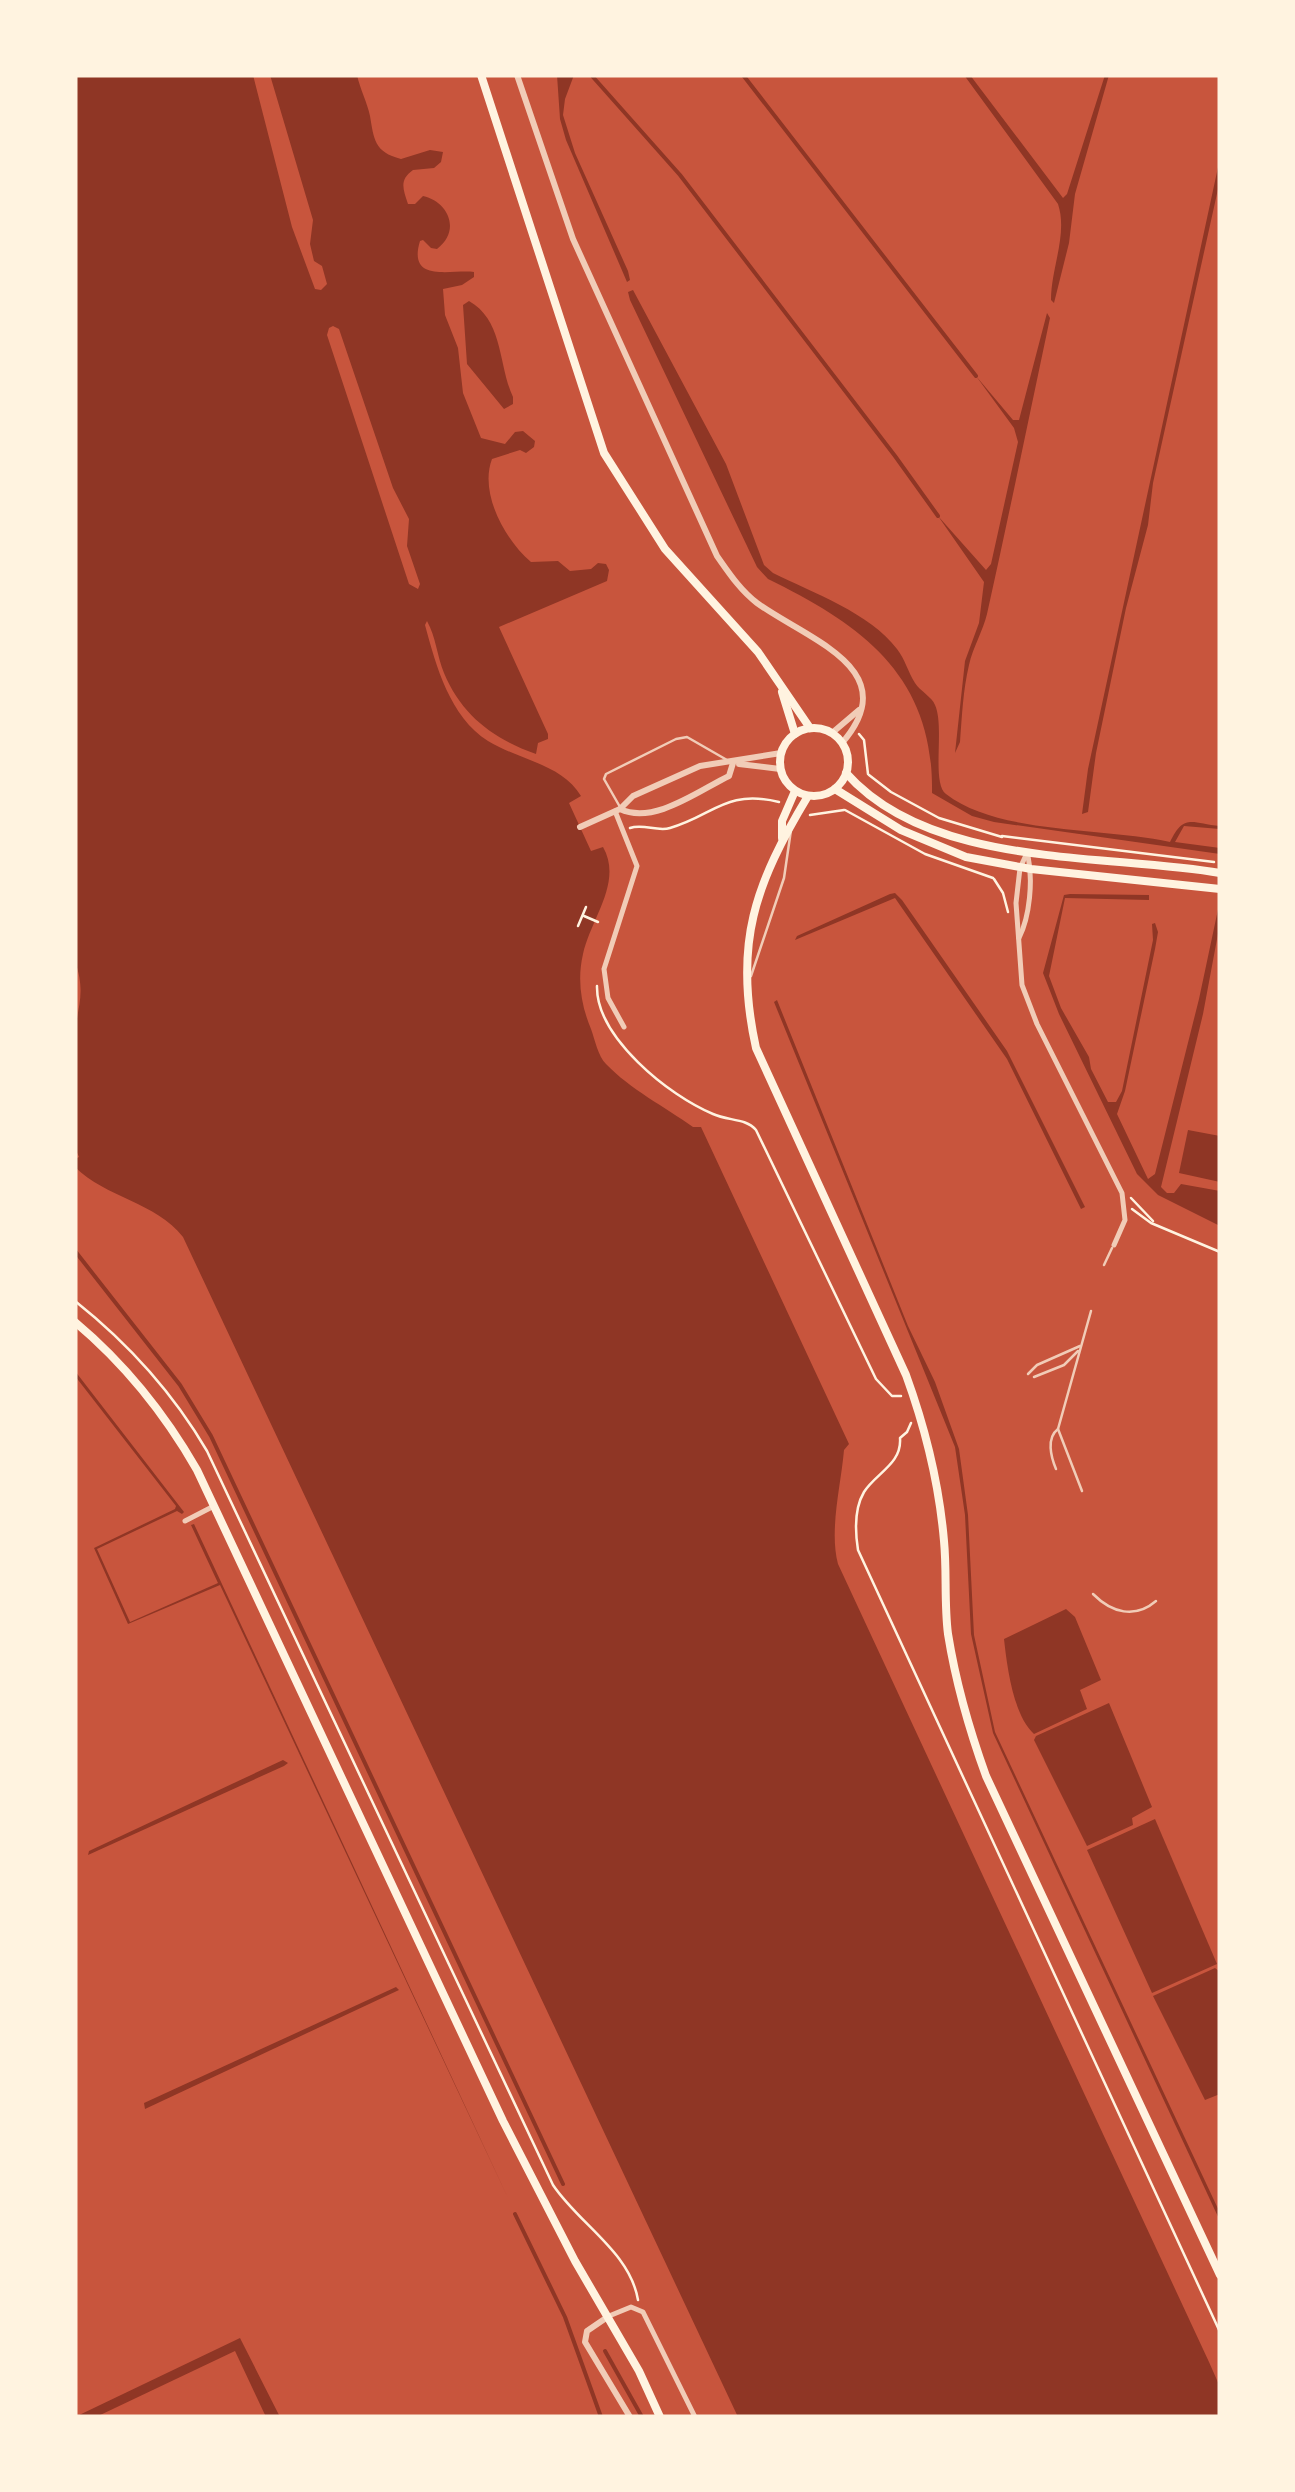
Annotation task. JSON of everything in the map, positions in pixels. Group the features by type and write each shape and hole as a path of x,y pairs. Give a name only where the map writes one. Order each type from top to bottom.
{"main road":[{"path":"480,75 604,453 665,550 746,637 810,728"},
{"path":"781,687 795,734"},
{"path":"810,728 832,734 842,743 848,761 846,774 835,789 818,796 795,791 780,769 780,753 795,734 810,728"},
{"path":"846,774 859,788 907,817 954,836 1028,853 1220,873"},
{"path":"835,789 901,830 966,857 1031,870 1220,889"},
{"path":"782,838 782,820 795,791"},
{"path":"808,796 782,838 752,919 745,992 756,1048 906,1375 923,1423 940,1506 948,1629 958,1688 986,1776 1220,2275"},
{"path":"75,1322 111,1354 153,1402 181,1443 503,2121 606,2318 639,2371 660,2417"}],"street":[{"path":"517,75 573,239 717,556 755,601 854,668 864,688 859,722 842,743"},
{"path":"832,734 860,710"},
{"path":"580,827 618,810 633,796 700,766 780,753"},
{"path":"732,763 780,769"},
{"path":"618,810 650,814 729,776 732,763"},
{"path":"618,810 637,866 604,969 608,998 624,1026"},
{"path":"1028,853 1020,868 1016,924 1022,985 1032,1014 1122,1193 1125,1220 1114,1245"},
{"path":"1018,940 1024,927 1031,870 1028,853"},
{"path":"186,1521 214,1506"},
{"path":"630,2417 585,2342 587,2331 624,2308 638,2308 654,2331 695,2417"}],"lane":[{"path":"618,810 604,778 606,774 676,739 686,737 732,763"},
{"path":"745,992 784,878 792,824"},
{"path":"1104,1265 1114,1245"},
{"path":"1056,1470 1051,1444 1091,1311"},
{"path":"1081,1346 1064,1365 1031,1376 1038,1365 1081,1346"},
{"path":"1058,1429 1082,1491"},
{"path":"1093,1594 1112,1610 1126,1613 1143,1610 1156,1601"}],"path":[{"path":"854,729 864,740 868,775 939,818 1002,836 1220,863"},
{"path":"624,830 636,825 667,830 732,801 767,800 788,806"},
{"path":"799,811 808,815 844,810"},
{"path":"1000,848 1002,836"},
{"path":"996,864 993,878 1003,893 1018,940"},
{"path":"578,926 586,907"},
{"path":"582,916 598,922"},
{"path":"604,969 596,989 597,1000 606,1022 631,1057 698,1106 712,1114 751,1124 756,1130 876,1379 892,1396 905,1396"},
{"path":"1144,1215 1220,1252"},
{"path":"75,1301 151,1370 207,1451 553,2185 573,2212 622,2262 637,2293 638,2308"},
{"path":"912,1416 907,1432 900,1438 897,1457 862,1496 856,1520 858,1550 1220,2332"}],"shaded area":[{"path":"75,75 253,75 292,227 315,289 321,290 327,284 310,244 313,220 270,75 357,75 374,138 385,153 401,159 430,150 443,152 441,162 434,168 413,170 404,181 408,204 415,204 423,196 432,199 449,218 449,234 437,249 420,241 420,264 434,271 474,272 474,277 462,285 443,289 445,315 458,348 463,393 481,438 505,444 515,432 523,431 535,441 526,453 520,450 492,459 489,486 504,529 531,562 558,561 570,571 591,569 598,563 606,564 609,570 607,581 499,627 548,734 548,739 538,743 536,754 493,733 460,702 444,673 427,621 440,673 454,705 475,731 500,748 563,777 581,796 569,803 591,851 603,847 609,873 580,973 582,1002 599,1052 615,1073 637,1090 693,1127 701,1127 849,1444 844,1450 836,1507 838,1564 1209,2362 1220,2387 1220,2417 738,2417 183,1237 159,1216 101,1186 75,1167 79,1157 75,1148 75,1038 81,993 75,961","holes":["329,328 339,329 393,488 409,519 407,546 420,584 418,589 409,584 327,335"]},
{"path":"557,75 574,75 563,115 575,153 628,271 627,282 566,140 560,119"},
{"path":"964,75 970,75 1063,198 1105,75 1109,75 1075,194 1069,243 1054,303 1052,288 1061,227 1058,204"},
{"path":"1220,158 1220,180 1153,483 1148,525 1126,608 1088,812 1082,814 1088,769"},
{"path":"633,290 726,464 764,565 840,605 886,636 915,683 933,702 939,727 939,779 946,794 994,817 1170,842 1184,823 1220,826 1184,826 1175,842 1220,848 1220,854 994,822 972,816 932,793 921,717 887,660 834,616 768,579 757,567 630,300 628,292"},
{"path":"469,301 489,320 498,344 513,397 513,404 504,409 467,364 463,305"},
{"path":"1047,313 1050,318 987,614 967,674 960,742 955,753 965,661 979,623 984,582 938,516 986,570 991,564 1018,442 1014,428 976,376 1013,420 1019,420"},
{"path":"895,893 902,900 1007,1051 1085,1207 1081,1209 1007,1059 895,898 795,940"},
{"path":"1064,895 1149,895 1149,900 1065,898 1049,976 1108,1102 1116,1102 1122,1091 1155,923 1155,949 1117,1114 1148,1179 1155,1174 1220,900 1220,923 1203,1014 1161,1187 1167,1193 1174,1193 1181,1184 1220,1191 1220,1226 1158,1195 1137,1174 1059,1014 1043,973"},
{"path":"777,1000 959,1449 968,1515 974,1635 995,1732 1220,2213 1220,2221 993,1733 971,1634 965,1515 955,1447 774,1002"},
{"path":"1188,1130 1220,1136 1220,1182 1179,1173"},
{"path":"75,1371 184,1512 177,1511 97,1549 130,1622 218,1583 191,1525 194,1524 508,2198 220,1585 128,1624 94,1548 176,1506"},
{"path":"1066,1609 1075,1617 1101,1680 1080,1690 1087,1709 1034,1734 1016,1703 1004,1639"},
{"path":"1109,1703 1152,1807 1132,1818 1133,1825 1087,1846 1034,1740"},
{"path":"283,1760 288,1763 284,1766 88,1855 89,1851"},
{"path":"1155,1819 1217,1964 1152,1993 1087,1850"},
{"path":"1215,1968 1220,1972 1220,2094 1205,2100 1153,1996"},
{"path":"396,1987 399,1990 145,2109 144,2103"},
{"path":"240,2338 280,2417 266,2417 235,2351 96,2417 75,2417"}],"waterway":[{"path":"743,75 976,376"},
{"path":"593,77 680,175 938,516"},
{"path":"75,1251 180,1385 211,1436 563,2184"},
{"path":"515,2214 565,2317 601,2417"},
{"path":"605,2351 642,2417"}]}
